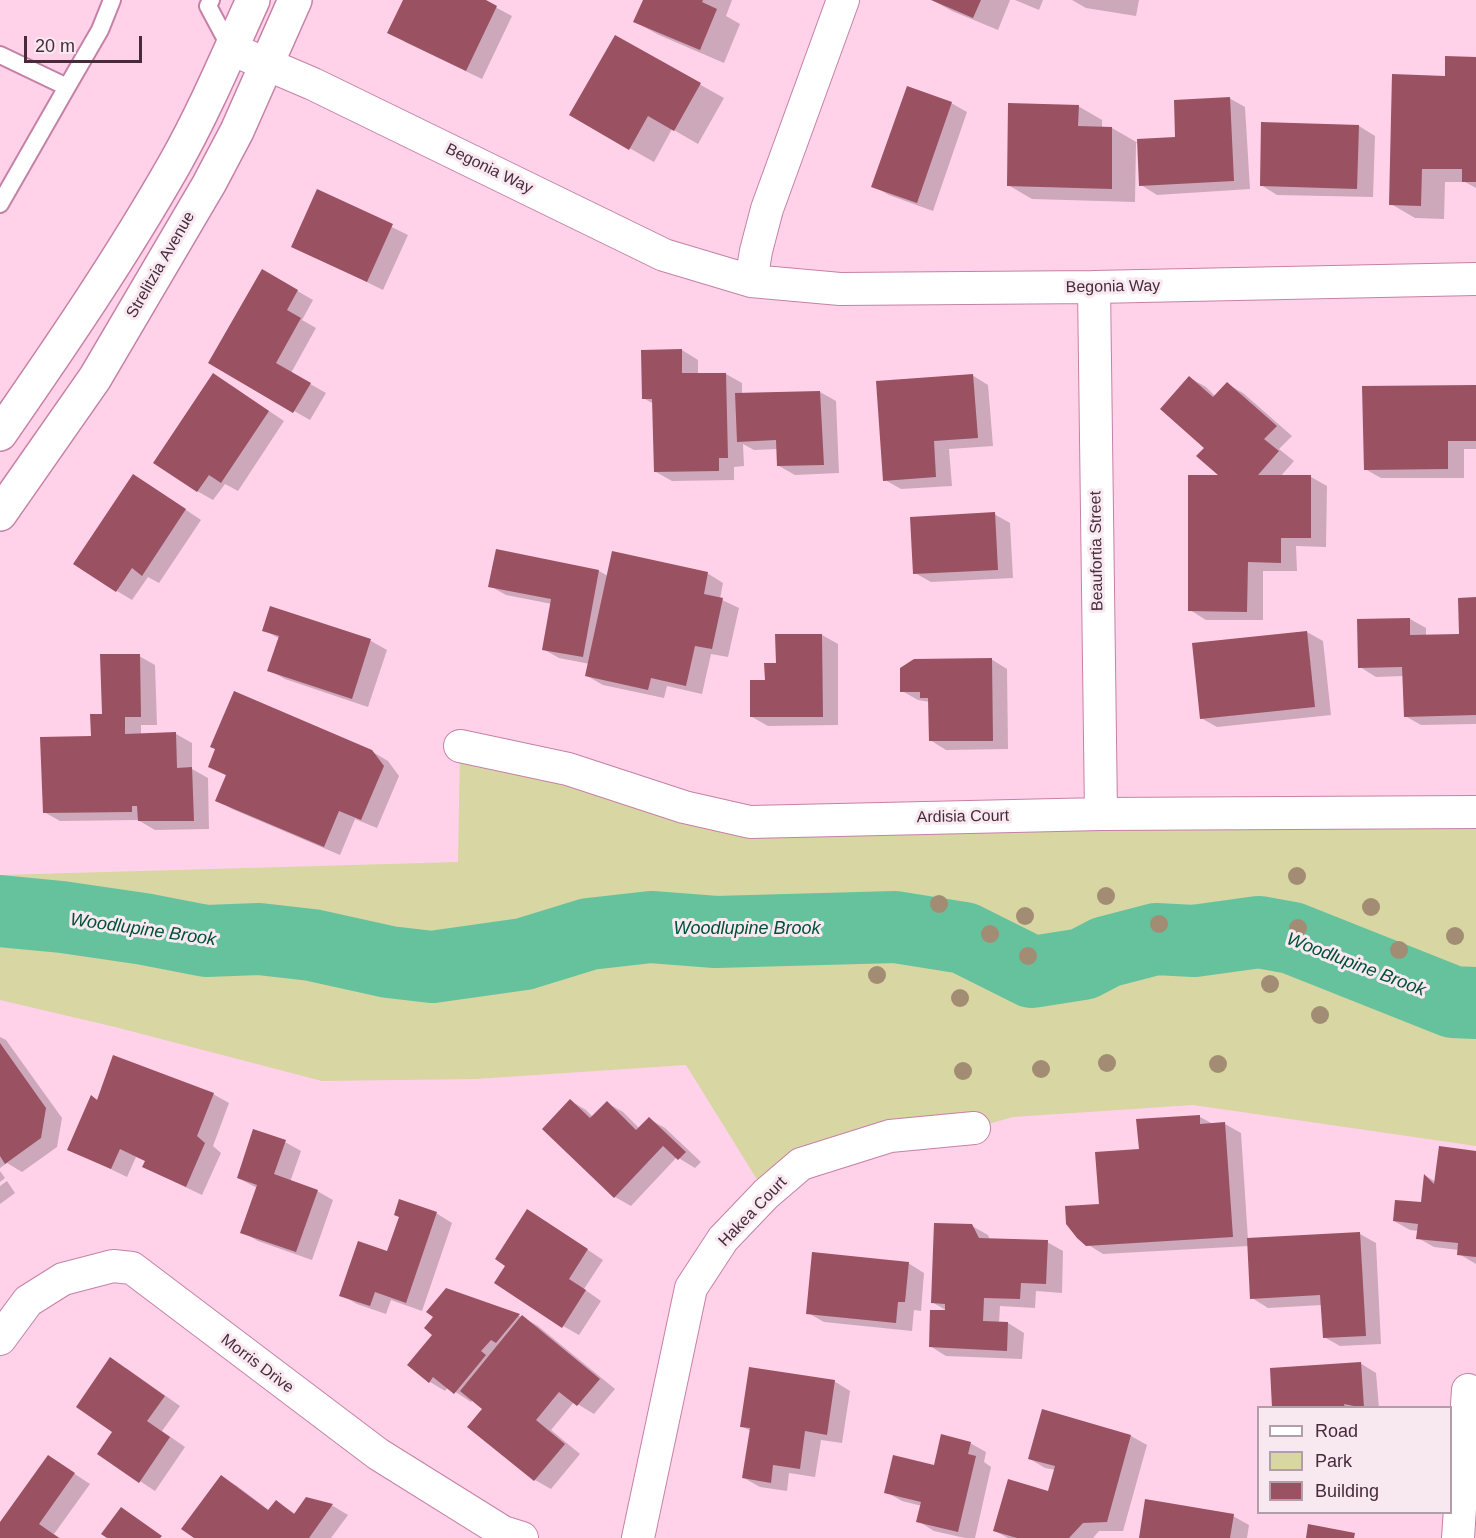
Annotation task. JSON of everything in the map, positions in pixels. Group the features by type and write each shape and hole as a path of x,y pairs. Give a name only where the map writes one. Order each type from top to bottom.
{"street":[{"path":"0,434 122,253 175,164 201,114 253,0"},
{"name":"Strelitzia Avenue","path":"0,514 95,378 209,184 237,132 295,0"},
{"path":"751,281 767,209 843,0"},
{"name":"Begonia Way","path":"231,49 366,109 664,255 751,281 840,289 1094,287 1476,279"},
{"name":"Beaufortia Street","path":"1094,287 1101,814"},
{"name":"Ardisia Court","path":"460,746 568,769 684,807 750,822 1101,814 1476,812"},
{"name":"Hakea Court","path":"638,1538 691,1288 723,1239 766,1194 801,1164 890,1136 974,1128"},
{"name":"Morris Drive","path":"0,1339 28,1301 63,1279 113,1266 132,1268 378,1454 503,1532 522,1538"},
{"path":"1458,1538 1468,1390"}],"lane":[{"path":"211,0 208,6 231,49"},
{"path":"0,204 100,30 108,1"},
{"path":"0,55 67,87"}],"green space":[{"path":"460,746 750,822 1476,812 1476,1146 1193,1105 1013,1117 974,1128 890,1136 766,1194 686,1065 476,1079 322,1081 115,1027 0,1000 0,875 458,862"}],"building":[{"path":"403,0 486,0 497,6 466,71 387,33"},
{"path":"643,0 703,0 702,2 717,9 700,50 633,22"},
{"path":"931,0 981,0 973,18"},
{"path":"615,35 701,83 674,131 648,116 629,150 569,115"},
{"path":"1445,56 1476,57 1476,182 1462,182 1462,169 1422,169 1421,206 1389,205 1392,74 1445,76"},
{"path":"907,86 952,102 917,203 871,187"},
{"path":"1230,97 1234,181 1139,186 1137,139 1175,137 1174,100"},
{"path":"1008,103 1079,105 1078,126 1112,127 1112,189 1007,186"},
{"path":"1261,122 1359,125 1357,189 1260,186"},
{"path":"317,189 393,224 367,282 291,247"},
{"path":"262,269 298,290 287,310 301,318 276,363 311,383 293,413 208,363"},
{"path":"682,349 682,373 726,373 728,458 719,458 719,471 654,472 652,399 642,399 641,350"},
{"path":"213,373 269,411 221,483 209,475 197,492 153,463"},
{"path":"973,374 978,438 934,441 936,477 883,481 876,381"},
{"path":"1189,376 1213,397 1227,382 1277,426 1264,439 1279,451 1258,475 1311,475 1311,538 1281,538 1281,563 1248,562 1247,612 1188,611 1188,475 1218,475 1196,456 1204,448 1160,409"},
{"path":"1476,385 1476,441 1448,441 1448,469 1364,470 1362,386"},
{"path":"820,391 824,465 777,466 776,440 737,442 735,393"},
{"path":"133,474 186,509 142,576 132,568 116,592 73,564"},
{"path":"995,512 998,570 913,574 910,517"},
{"path":"496,549 599,570 583,657 542,650 551,599 488,587"},
{"path":"612,551 708,572 704,594 723,598 712,649 695,646 686,686 651,678 648,690 585,676"},
{"path":"1476,597 1476,715 1404,717 1402,667 1358,668 1357,619 1410,618 1410,635 1459,634 1458,598"},
{"path":"270,606 371,639 352,699 267,671 279,636 262,631"},
{"path":"1307,631 1315,707 1200,719 1192,643"},
{"path":"775,634 822,634 823,717 750,717 750,680 765,680 764,663 776,663"},
{"path":"100,654 140,654 141,717 125,717 125,734 176,732 177,768 192,767 194,821 138,821 137,806 132,806 132,812 43,813 40,737 91,736 90,714 102,714"},
{"path":"992,658 993,741 929,741 928,698 920,698 920,692 900,692 900,668 914,659"},
{"path":"234,691 372,750 384,766 361,820 339,811 324,847 215,801 226,775 208,767 215,749 210,747"},
{"path":"0,1043 46,1108 41,1138 5,1164 0,1156"},
{"path":"113,1055 214,1093 197,1136 205,1143 186,1187 142,1167 145,1161 120,1149 111,1169 67,1150 91,1095 97,1100"},
{"path":"570,1099 590,1118 607,1101 636,1130 649,1117 686,1152 678,1160 663,1146 614,1198 542,1129"},
{"path":"1200,1115 1200,1124 1225,1122 1233,1237 1086,1246 1077,1238 1066,1224 1065,1206 1099,1204 1095,1152 1139,1149 1136,1119"},
{"path":"253,1129 286,1140 274,1174 318,1190 296,1252 240,1233 257,1185 237,1178"},
{"path":"1439,1146 1476,1151 1476,1257 1457,1255 1458,1243 1416,1239 1418,1224 1393,1221 1395,1200 1421,1202 1424,1174 1434,1184"},
{"path":"399,1199 437,1212 406,1303 375,1292 370,1306 339,1296 358,1241 387,1251 399,1217 394,1215"},
{"path":"527,1209 588,1249 569,1279 586,1290 562,1328 494,1283 505,1266 495,1259"},
{"path":"934,1223 972,1224 979,1238 1048,1240 1046,1284 1021,1283 1020,1299 984,1298 983,1321 1008,1322 1007,1351 929,1347 930,1310 945,1310 945,1304 931,1303"},
{"path":"1360,1232 1366,1336 1323,1338 1320,1295 1250,1299 1247,1238"},
{"path":"812,1252 909,1262 905,1302 898,1302 896,1323 806,1314"},
{"path":"446,1288 520,1314 496,1343 491,1340 481,1351 486,1355 454,1394 433,1377 429,1383 407,1365 432,1335 424,1328 433,1317 426,1312"},
{"path":"522,1315 600,1379 577,1406 559,1392 536,1420 565,1444 534,1481 467,1427 482,1409 460,1391"},
{"path":"110,1357 165,1396 147,1421 170,1437 139,1483 97,1454 112,1432 76,1407"},
{"path":"1361,1362 1364,1406 1344,1404 1344,1406 1272,1406 1270,1368"},
{"path":"749,1367 835,1380 827,1435 805,1431 800,1469 773,1465 771,1483 742,1478 750,1428 740,1427"},
{"path":"1042,1409 1131,1435 1107,1522 1083,1523 1069,1538 1017,1538 993,1531 1008,1479 1048,1491 1055,1466 1028,1459"},
{"path":"941,1434 971,1442 968,1454 976,1456 958,1532 916,1522 921,1502 884,1493 893,1455 934,1465"},
{"path":"48,1455 75,1473 39,1524 59,1538 0,1538 0,1522"},
{"path":"221,1475 268,1510 276,1500 294,1514 306,1497 333,1504 309,1538 194,1538 181,1529"},
{"path":"1145,1499 1234,1514 1230,1538 1139,1538"},
{"path":"121,1507 162,1536 160,1538 107,1538 101,1534"},
{"path":"1308,1524 1355,1533 1354,1538 1306,1538"}],"waterway":[{"name":"Woodlupine Brook","path":"0,911 62,917 206,941 259,939 312,945 389,962 432,967 524,954 589,934 651,927 716,932 895,927 964,938 1032,972 1083,964 1106,952 1156,939 1194,941 1259,932 1292,938 1453,1002 1476,1003"}]}
